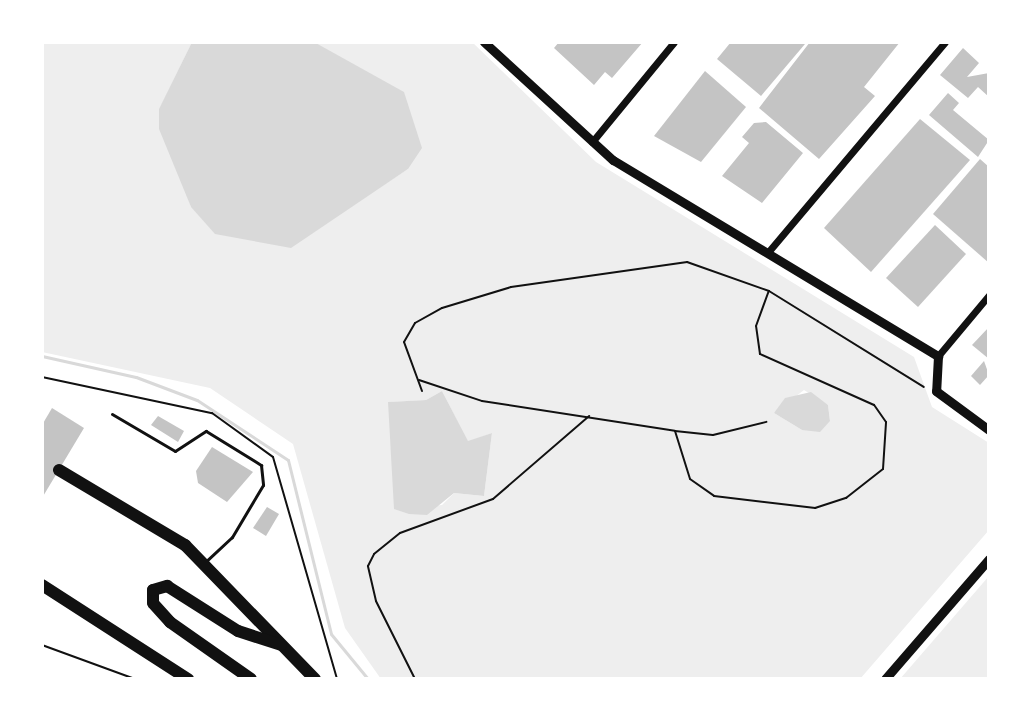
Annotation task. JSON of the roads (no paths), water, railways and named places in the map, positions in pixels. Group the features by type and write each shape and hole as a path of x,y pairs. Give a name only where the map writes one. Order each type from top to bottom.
{"highway":[{"path":"59,470 205,563 315,679"},
{"path":"42,585 188,679"},
{"path":"251,679 170,622 153,603 153,590 167,586 238,631 281,645"}],"street":[{"path":"484,42 592,142 938,356"},
{"path":"592,142 674,42"},
{"path":"769,251 945,42"},
{"path":"989,295 938,356 932,383 949,402 989,430"},
{"path":"885,679 989,559"}],"lane":[{"path":"112,414 175,451 206,431 261,465 263,485 232,537 205,563"}],"waterway":[{"path":"42,356 136,377 197,400 288,460 331,634 368,679"}]}
